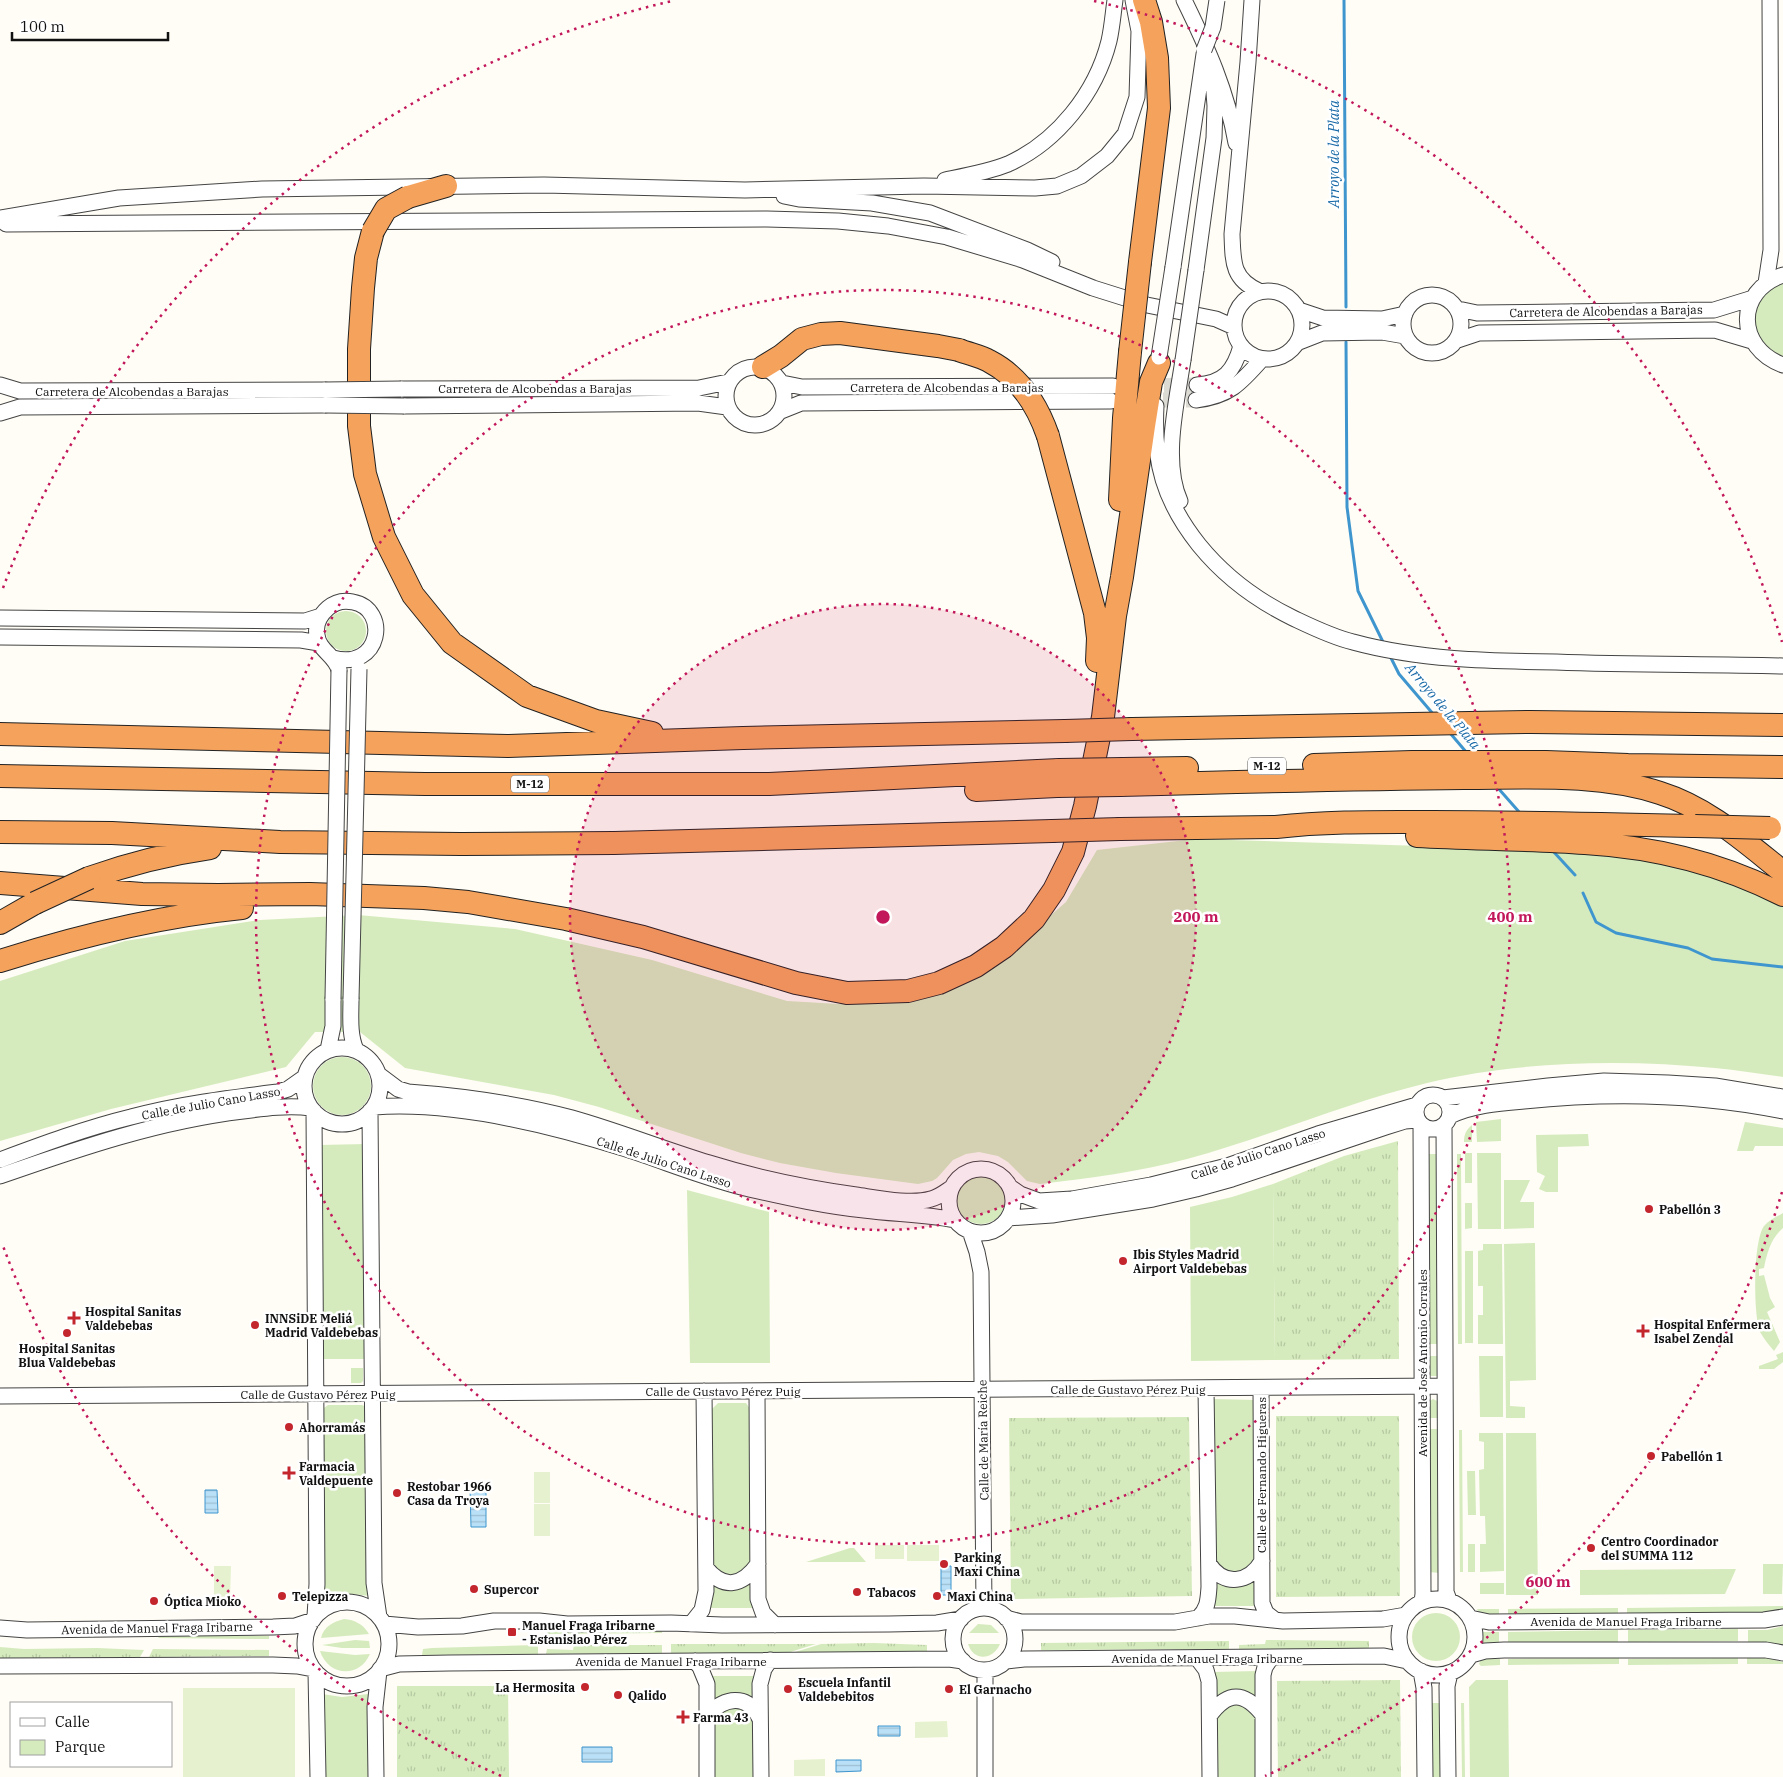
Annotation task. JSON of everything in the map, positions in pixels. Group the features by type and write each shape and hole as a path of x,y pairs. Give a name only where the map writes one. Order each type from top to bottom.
{"highway":[{"path":"1115,616 1124,418 1140,262 1159,108 1157,58 1151,22 1144,0"},
{"path":"446,186 408,197 386,209 373,231 366,258 362,288 359,349 359,426 365,474 384,536 413,595 452,643 527,696 596,721 654,734 743,738"},
{"path":"763,367 781,356 802,339 821,334 840,333 959,350 988,361 1008,374 1028,394 1042,418 1048,436 1095,613 1098,638 1093,716 1095,752"},
{"path":"0,883 142,894 218,896 310,894 424,898 468,902 566,919 643,936 796,983 847,993 908,991 939,983 976,966 1004,947 1034,919 1054,890 1073,852 1085,806 1103,717 1115,616 1151,382 1159,360"},
{"path":"0,734 508,746 743,738 1531,722 1778,724"},
{"name":"M-12","path":"0,776 425,784 769,784 1122,777 1221,768 1412,762 1546,770 1628,765 1783,767"},
{"path":"1122,777 1434,778 1546,770 1581,780 1622,784 1659,792 1678,799 1696,807 1725,825 1783,872"},
{"path":"0,832 112,833 280,842 614,843 1120,829 1276,827 1294,830 1487,831 1571,824 1777,828"},
{"path":"1487,831 1640,850 1699,862 1783,895"},
{"path":"0,923 35,903 90,878 133,863 181,852 234,845 280,842"},
{"path":"0,961 49,945 125,926 240,908 310,902 423,904 513,910"}],"street":[{"path":"924,186 1007,164 1041,143 1056,130 1071,115 1096,77 1110,40 1114,0"},
{"path":"0,218 119,198 262,188 544,185 745,190 924,186 1035,188 1058,186 1082,176 1107,156 1125,134 1137,97 1139,31 1133,0"},
{"path":"1184,0 1218,75 1228,102 1239,161"},
{"path":"1205,552 1178,496 1173,474 1172,439 1214,138 1215,106 1213,79 1206,49 1208,0"},
{"path":"1216,0 1213,26 1206,49 1195,112 1159,360 1156,420 1156,446 1162,476 1169,497 1182,523 1205,552 1239,586 1300,621 1352,642 1399,652 1449,658 1508,661 1783,666"},
{"path":"1252,0 1232,234 1235,264 1241,280 1259,292"},
{"path":"1766,283 1771,250 1770,0"},
{"path":"745,190 800,199 872,203 930,213 1027,250 1116,294"},
{"path":"0,223 757,219 838,221 888,226 947,237 1023,260 1093,288 1147,305 1216,319 1234,327"},
{"path":"1783,275 1766,283 1753,298 1748,313 1748,328 1752,341 1764,356 1783,365"},
{"path":"1299,342 1303,326 1299,310 1290,297 1275,291 1259,292 1249,296 1241,304 1235,315 1234,327 1236,337 1241,346 1250,355 1262,359 1276,359 1289,353 1299,342 1322,333 1382,332 1405,336"},
{"path":"1434,294 1446,298 1458,309 1462,324 1458,340 1449,350 1436,354 1423,353 1412,346 1405,336 1403,324 1405,314 1411,304 1421,297 1434,294"},
{"name":"Carretera de Alcobendas a Barajas","path":"1458,309 1477,313 1714,310 1753,298"},
{"path":"1299,310 1323,318 1382,319 1405,314"},
{"name":"Carretera de Alcobendas a Barajas","path":"1458,340 1479,333 1715,330 1752,341"},
{"path":"1241,346 1236,364 1222,378 1196,393 1214,398 1229,392 1262,359"},
{"path":"763,367 774,373 782,383 785,397 781,411 769,422 752,426 737,420 727,407 725,394 728,382 743,368 763,367"},
{"name":"Carretera de Alcobendas a Barajas","path":"0,385 20,391 325,390 699,388 728,382"},
{"name":"Carretera de Alcobendas a Barajas","path":"782,383 802,387 1114,386"},
{"path":"0,391 2,403 0,408"},
{"name":"Carretera de Alcobendas a Barajas","path":"781,411 800,403 1111,401"},
{"name":"Carretera de Alcobendas a Barajas","path":"0,412 20,407 698,403 727,407"},
{"path":"0,618 306,621 321,616 334,604 345,601 357,603 368,610 375,623 375,635 371,646 360,662 351,999 351,1026 353,1044 356,1050"},
{"path":"321,616 317,628 319,643 336,664 333,1026 328,1050"},
{"path":"0,637 302,640 319,643"},
{"path":"336,664 347,660 360,662"},
{"path":"372,1109 360,1119 348,1123 336,1123 324,1119 312,1109 306,1098 304,1088 305,1077 310,1065 316,1058 328,1050 342,1048 356,1050 373,1064 378,1074 380,1085 378,1096 372,1109 374,1583 381,1621 388,1638 388,1649 380,1670 375,1707 376,1777"},
{"name":"Calle de Julio Cano Lasso","path":"378,1074 398,1089 408,1092 530,1108 573,1119 706,1162 781,1183 906,1201 930,1200 951,1188"},
{"name":"Calle de Julio Cano Lasso","path":"0,1160 96,1126 209,1101 278,1092 288,1089 305,1077"},
{"path":"1783,1096 1715,1086 1604,1081 1443,1098 1429,1095 1420,1101 1419,1116 1430,1129 1435,1129 1447,1120 1473,1108 1603,1095 1667,1096 1714,1100 1783,1111"},
{"path":"1443,1098 1449,1106 1447,1120"},
{"name":"Calle de Julio Cano Lasso","path":"372,1109 416,1106 527,1122 624,1149 702,1176 779,1196 861,1210 955,1220"},
{"name":"Calle de Julio Cano Lasso","path":"0,1176 125,1134 209,1115 268,1108 312,1109"},
{"path":"312,1109 317,1590 314,1618"},
{"name":"Calle de Julio Cano Lasso","path":"1010,1187 1029,1198 1039,1201 1072,1199 1151,1185 1227,1166 1318,1134 1419,1116"},
{"name":"Calle de Julio Cano Lasso","path":"1008,1218 1052,1215 1153,1200 1232,1179 1419,1116"},
{"name":"Avenida de José Antonio Corrales","path":"1419,1116 1422,1602"},
{"name":"Avenida de José Antonio Corrales","path":"1447,1120 1445,1386 1446,1592 1449,1600"},
{"path":"986,1168 1004,1178 1010,1187 1013,1203 1008,1218 1001,1226 991,1232 980,1233 961,1227 950,1210 948,1199 951,1188 965,1172 986,1168"},
{"name":"Calle de María Reiche","path":"970,1231 981,1272 984,1608"},
{"name":"Calle de María Reiche","path":"981,1272 991,1232"},
{"name":"Calle de Gustavo Pérez Puig","path":"0,1396 1445,1386"},
{"name":"Calle de Fernando Higueras","path":"1261,1388 1262,1603 1266,1613 1274,1620"},
{"path":"1198,1618 1203,1613 1208,1600 1206,1389"},
{"path":"691,1624 699,1616 704,1602 706,1568 704,1391"},
{"path":"756,1391 758,1599 766,1617 776,1625"},
{"name":"Calle de Fernando Higueras","path":"1209,1564 1218,1576 1236,1580 1253,1574 1262,1561"},
{"path":"706,1568 712,1576 721,1581 736,1582 750,1575 758,1564"},
{"path":"1471,1655 1475,1636 1474,1627 1470,1618 1461,1607 1449,1600 1434,1599 1413,1607 1406,1615 1400,1627 1400,1648 1407,1661 1421,1672 1431,1675 1450,1673 1462,1666 1471,1655 1477,1652 1495,1650 1766,1650 1783,1653"},
{"path":"318,1777 314,1671 307,1657 305,1645 307,1631 314,1618 328,1606 348,1602 362,1605 381,1621 402,1627 462,1626 494,1621 539,1621 567,1624 776,1625 931,1623 961,1619"},
{"path":"1006,1618 1011,1624 1015,1638 1011,1654 1006,1661 994,1669 986,1670 973,1668 963,1661 955,1649 954,1638 957,1625 968,1613 984,1608 994,1610 1016,1622 1175,1622 1198,1618 1234,1616 1274,1620 1383,1619 1406,1615"},
{"name":"Avenida de Manuel Fraga Iribarne","path":"1470,1618 1489,1622 1764,1620 1783,1617"},
{"name":"Avenida de Manuel Fraga Iribarne","path":"0,1628 27,1630 273,1627 295,1626 314,1618"},
{"name":"Avenida de Manuel Fraga Iribarne","path":"1006,1661 1024,1659 1384,1656 1407,1661"},
{"path":"1197,1658 1208,1674 1210,1777"},
{"path":"1263,1777 1263,1674 1271,1658"},
{"name":"Avenida de Manuel Fraga Iribarne","path":"380,1670 398,1664 418,1663 948,1659 963,1661"},
{"path":"760,1777 761,1677 764,1668 770,1660"},
{"path":"695,1661 700,1667 707,1684 707,1777"},
{"path":"0,1666 297,1666 314,1671 328,1681 347,1686 360,1684 380,1670"},
{"path":"985,1777 986,1670"},
{"path":"1421,1672 1424,1688 1425,1777"},
{"path":"1448,1777 1447,1686 1450,1673"},
{"path":"1210,1715 1222,1701 1235,1697 1249,1701 1263,1715"},
{"path":"707,1715 715,1707 730,1700 751,1706 760,1719"}],"green space":[{"path":"1783,282 1783,357 1774,352 1760,338 1754,320 1755,310 1759,301 1768,291"},
{"path":"346,611 360,617 366,631 360,645 346,651 332,645 326,631 332,617"},
{"path":"1196,839 1619,852 1707,872 1783,903 1783,1077 1715,1068 1644,1063 1570,1064 1497,1070 1427,1083 1396,1091 1247,1141 1151,1168 1040,1184 1027,1181 1008,1162 998,1156 979,1152 966,1154 953,1160 937,1178 918,1184 780,1163 741,1153 599,1107 554,1095 405,1068 360,1032 315,1032 286,1067 111,1109 0,1141 0,981 125,941 260,920 358,915 515,929 652,960 787,1001 839,1004 921,1000 994,965 1066,902 1097,850"},
{"path":"336,1057 348,1057 363,1065 371,1080 371,1092 363,1107 348,1115 336,1115 321,1107 313,1092 313,1080 321,1065"},
{"path":"1501,1119 1501,1141 1477,1142 1476,1122"},
{"path":"1745,1122 1783,1128 1783,1146 1755,1146 1753,1151 1737,1151"},
{"path":"1472,1125 1472,1142 1464,1142 1466,1132"},
{"path":"1588,1134 1589,1146 1558,1147 1558,1192 1546,1192 1539,1189 1545,1176 1537,1172 1536,1135"},
{"path":"1398,1141 1399,1359 1275,1360 1273,1184 1344,1156"},
{"path":"366,1144 366,1359 321,1359 319,1145"},
{"path":"1465,1153 1472,1153 1472,1183 1465,1183"},
{"path":"1477,1153 1501,1153 1501,1229 1478,1229"},
{"path":"1426,1154 1437,1154 1439,1344 1427,1344"},
{"path":"1457,1154 1461,1154 1462,1344 1458,1344"},
{"path":"976,1174 986,1174 999,1181 1006,1194 1006,1204 999,1217 986,1224 976,1224 967,1220 960,1213 956,1204 956,1194 960,1185 967,1178"},
{"path":"1504,1180 1530,1180 1520,1202 1534,1202 1534,1228 1504,1229"},
{"path":"1273,1184 1275,1360 1191,1361 1190,1207 1232,1197"},
{"path":"687,1190 769,1212 770,1363 690,1363"},
{"path":"1465,1203 1472,1203 1472,1228 1465,1229"},
{"path":"1783,1213 1783,1228 1768,1251 1764,1268 1759,1269 1759,1276 1764,1275 1770,1298 1775,1307 1767,1312 1780,1342 1774,1351 1760,1332 1758,1323 1755,1295 1756,1262 1760,1234 1764,1226"},
{"path":"1535,1243 1536,1380 1510,1381 1510,1406 1525,1407 1525,1418 1506,1418 1504,1244"},
{"path":"1483,1244 1502,1244 1503,1344 1478,1344 1478,1315 1483,1315 1483,1286 1478,1286 1478,1251 1483,1250"},
{"path":"1465,1251 1473,1251 1473,1343 1465,1343"},
{"path":"1783,1352 1783,1362 1774,1369 1759,1369 1759,1366 1778,1359 1776,1355"},
{"path":"1428,1356 1439,1356 1437,1376 1431,1376 1428,1372"},
{"path":"1479,1356 1503,1356 1503,1417 1480,1417"},
{"path":"351,1368 363,1368 363,1381 361,1383 351,1383"},
{"path":"1212,1399 1256,1400 1257,1606 1212,1606"},
{"path":"1433,1399 1439,1402 1439,1418 1428,1418 1428,1402"},
{"path":"718,1403 746,1403 753,1413 755,1608 709,1608 707,1414"},
{"path":"328,1405 362,1405 366,1407 370,1596 352,1594 321,1596 324,1408"},
{"path":"1276,1416 1399,1416 1400,1596 1276,1597"},
{"path":"1189,1417 1192,1596 1011,1599 1009,1418"},
{"path":"1428,1429 1439,1429 1440,1573 1429,1572"},
{"path":"1459,1430 1462,1430 1463,1572 1460,1572"},
{"path":"1479,1433 1503,1433 1504,1571 1480,1572 1480,1544 1486,1544 1485,1516 1480,1516 1479,1470 1484,1469 1484,1442 1479,1441"},
{"path":"1506,1433 1536,1433 1538,1595 1506,1595"},
{"path":"1467,1471 1475,1471 1476,1515 1468,1515"},
{"path":"534,1472 550,1472 550,1503 534,1503"},
{"path":"534,1504 550,1504 550,1536 534,1536"},
{"path":"1468,1544 1475,1544 1475,1572 1468,1572"},
{"path":"875,1545 904,1545 904,1559 875,1559"},
{"path":"907,1545 939,1545 939,1561 907,1561"},
{"path":"854,1548 866,1562 806,1562"},
{"path":"1763,1564 1783,1564 1782,1594 1763,1594"},
{"path":"214,1566 231,1566 230,1598 214,1598"},
{"path":"1736,1569 1725,1594 1580,1595 1580,1570"},
{"path":"1480,1583 1504,1583 1504,1594 1480,1594"},
{"path":"1783,1606 1783,1609 1771,1613 1627,1614 1627,1608"},
{"path":"1618,1608 1618,1614 1508,1615 1508,1609"},
{"path":"1477,1609 1499,1609 1499,1615 1479,1614"},
{"path":"1431,1613 1441,1613 1450,1617 1456,1623 1460,1637 1456,1651 1450,1657 1441,1661 1431,1661 1422,1657 1416,1651 1412,1642 1412,1632 1416,1623 1422,1617"},
{"path":"344,1619 358,1623 369,1634 321,1638 324,1630 329,1625"},
{"path":"978,1624 991,1625 999,1633 969,1633"},
{"path":"1783,1626 1783,1646 1768,1642 1748,1642 1748,1630 1767,1630"},
{"path":"1738,1629 1738,1641 1628,1642 1628,1630"},
{"path":"1618,1630 1618,1642 1508,1643 1508,1632"},
{"path":"547,1631 662,1631 662,1633 547,1634"},
{"path":"1480,1632 1499,1632 1499,1643 1480,1643"},
{"path":"160,1636 269,1636 269,1639 158,1638"},
{"path":"355,1640 369,1641 370,1648 342,1648 322,1645"},
{"path":"1266,1640 1369,1641 1369,1648 1239,1650 1239,1645 1265,1644"},
{"path":"1229,1641 1229,1649 1041,1650 1041,1643"},
{"path":"671,1644 816,1644 787,1653 671,1653"},
{"path":"821,1644 927,1645 927,1651 792,1653"},
{"path":"968,1644 1000,1644 993,1653 984,1657 975,1654"},
{"path":"538,1645 538,1654 422,1655 423,1649 432,1648"},
{"path":"574,1645 662,1645 662,1653 546,1654 547,1649 573,1650"},
{"path":"0,1647 144,1650 140,1657 0,1658"},
{"path":"153,1649 269,1650 269,1656 149,1657"},
{"path":"320,1651 355,1655 370,1654 359,1668 344,1671 336,1670 330,1666"},
{"path":"1619,1658 1619,1664 1508,1665 1508,1659"},
{"path":"1738,1658 1738,1664 1628,1665 1628,1659"},
{"path":"1747,1658 1768,1658 1783,1662 1783,1664 1747,1664"},
{"path":"1481,1659 1500,1659 1500,1665 1481,1666 1479,1664"},
{"path":"1258,1671 1259,1777 1213,1777 1213,1672"},
{"path":"711,1676 754,1676 755,1777 710,1777"},
{"path":"1400,1680 1401,1777 1278,1777 1277,1681"},
{"path":"1476,1680 1508,1680 1509,1777 1470,1777 1469,1687"},
{"path":"397,1686 508,1686 509,1777 397,1777"},
{"path":"183,1688 295,1688 295,1777 183,1777"},
{"path":"322,1694 342,1697 368,1694 369,1777 323,1777"},
{"path":"1431,1703 1442,1703 1442,1777 1431,1777"},
{"path":"1461,1703 1464,1703 1465,1777 1462,1777"},
{"path":"947,1721 948,1737 915,1738 915,1722"},
{"path":"825,1759 825,1776 794,1776 794,1760"}],"water":[{"path":"470,1488 486,1488 486,1527 471,1527"},
{"path":"205,1490 217,1490 218,1513 205,1513"},
{"path":"941,1566 951,1566 951,1595 941,1595"},
{"path":"878,1726 900,1726 900,1736 878,1736"},
{"path":"582,1747 612,1747 612,1762 582,1762"},
{"path":"836,1760 861,1760 861,1771 836,1772"}],"waterway":[{"name":"Arroyo de la Plata","path":"1344,0 1346,307"},
{"name":"Arroyo de la Plata","path":"1346,342 1347,507 1358,591 1384,644"},
{"name":"Arroyo de la Plata","path":"1389,654 1399,674 1434,715"},
{"name":"Arroyo de la Plata","path":"1450,733 1467,753"},
{"name":"Arroyo de la Plata","path":"1498,788 1520,813"},
{"name":"Arroyo de la Plata","path":"1552,850 1575,875"},
{"name":"Arroyo de la Plata","path":"1583,893 1596,922 1616,933 1688,948 1712,959 1783,967"}],"tunnel":[{"path":"1141,386 1197,385"},
{"path":"1140,400 1196,400"}],"place":[{"name":"Pabellón 3","path":"1649,1209"},
{"name":"Ibis Styles Madrid Airport Valdebebas","path":"1123,1261"},
{"name":"Hospital Sanitas Valdebebas","path":"74,1318"},
{"name":"INNSiDE Meliá Madrid Valdebebas","path":"255,1325"},
{"name":"Hospital Enfermera Isabel Zendal","path":"1643,1331"},
{"name":"Hospital Sanitas Blua Valdebebas","path":"67,1333"},
{"name":"Ahorramás","path":"289,1427"},
{"name":"Pabellón 1","path":"1651,1456"},
{"name":"Farmacia Valdepuente","path":"289,1473"},
{"name":"Restobar 1966 Casa da Troya","path":"397,1493"},
{"name":"Centro Coordinador del SUMMA 112","path":"1591,1548"},
{"name":"Parking Maxi China","path":"944,1564"},
{"name":"Supercor","path":"474,1589"},
{"name":"Tabacos","path":"857,1592"},
{"name":"Telepizza","path":"282,1596"},
{"name":"Maxi China","path":"937,1596"},
{"name":"Óptica Mioko","path":"154,1601"},
{"name":"Manuel Fraga Iribarne - Estanislao Pérez","path":"512,1632"},
{"name":"La Hermosita","path":"585,1687"},
{"name":"Escuela Infantil Valdebebitos","path":"788,1689"},
{"name":"El Garnacho","path":"949,1689"},
{"name":"Qalido","path":"618,1695"},
{"name":"Farma 43","path":"683,1717"}]}
